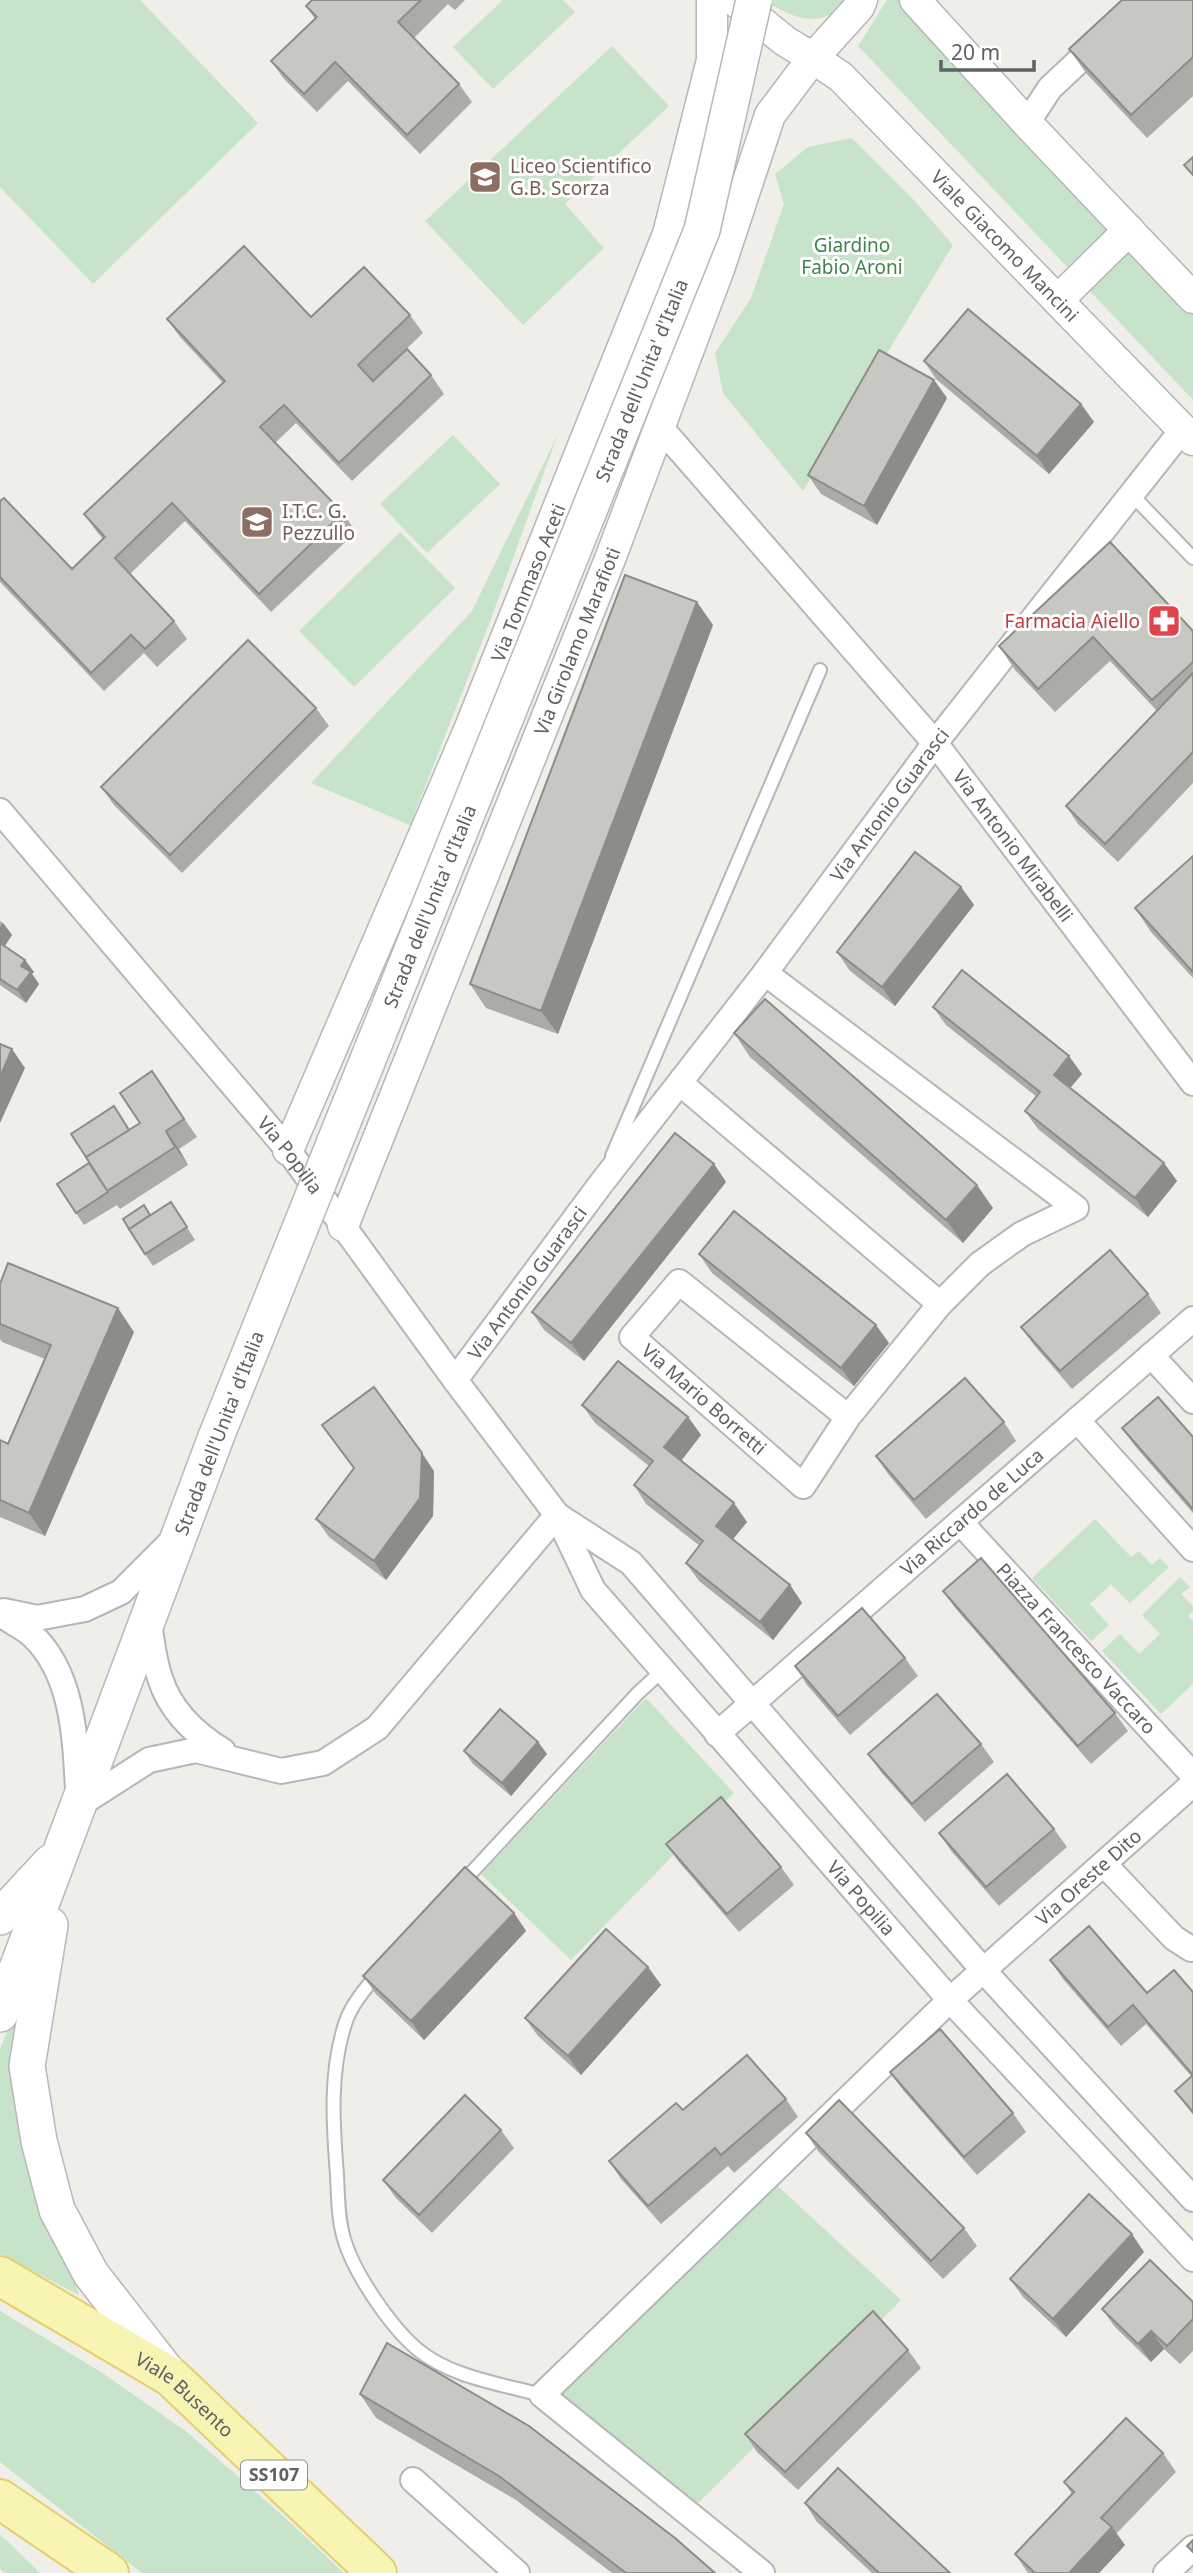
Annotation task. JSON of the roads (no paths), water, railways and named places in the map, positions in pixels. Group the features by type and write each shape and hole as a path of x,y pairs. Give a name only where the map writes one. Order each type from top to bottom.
{"main road":[{"name":"Strada dell'Unita' d'Italia","path":"62,1849 216,1437 702,230 754,0"},
{"path":"0,1917 62,1849"},
{"path":"0,2014 62,1849"},
{"path":"62,1849 27,2066 39,2141 57,2210 91,2274 171,2377"},
{"name":"Viale Busento","path":"0,2276 171,2377 377,2573"},
{"path":"0,2499 109,2573"}],"street":[{"name":"Via Tommaso Aceti","path":"288,1150 469,730 668,234 712,60 712,0"},
{"name":"Viale Giacomo Mancini","path":"734,0 785,41 841,77 1188,435"},
{"path":"813,58 859,7 862,0"},
{"path":"915,0 1193,298"},
{"path":"1027,123 1050,76 1144,0"},
{"name":"Via Girolamo Marafioti","path":"343,1226 610,559 719,269 770,115 813,58"},
{"path":"1058,300 1129,230"},
{"name":"Via Antonio Mirabelli","path":"660,426 935,743 1193,1083"},
{"name":"Via Antonio Guarasci","path":"455,1380 600,1185 765,973 935,743 1131,494 1188,435"},
{"name":"Via Popilia","path":"0,811 288,1150 557,1515 593,1590 950,2000 1193,2259"},
{"name":"Via Mario Borretti","path":"765,973 1076,1208 1022,1234 980,1265 940,1304 848,1417 803,1486 632,1336 678,1282 848,1417"},
{"path":"680,1083 940,1304"},
{"name":"Via Riccardo de Luca","path":"717,1734 1193,1319"},
{"path":"1151,1355 1193,1401"},
{"path":"1076,1420 1193,1549"},
{"name":"Via Popilia","path":"557,1515 631,1563 983,1970 1193,2199"},
{"path":"0,1612 32,1636 57,1669 72,1713 79,1805 149,1759 196,1750 281,1771 323,1763 377,1728 557,1515"},
{"name":"Piazza Francesco Vaccaro","path":"960,1522 1193,1775"},
{"path":"0,1612 37,1618 85,1609 121,1592 180,1533"},
{"path":"148,1618 159,1678 171,1702 197,1735 241,1763"},
{"name":"Via Oreste Dito","path":"542,2395 950,2000 1193,1784"},
{"path":"1104,1864 1174,1938 1192,1949"},
{"path":"542,2395 762,2573"},
{"path":"413,2480 517,2573"},
{"path":"1166,2573 1193,2548"}],"lane":[{"path":"1131,494 1193,558"},
{"name":"Via Antonio Guarasci","path":"600,1185 820,670"},
{"path":"450,1896 638,1693 662,1671"},
{"path":"384,1968 365,1988 346,2019 337,2054 334,2116 338,2205 344,2239 360,2274 380,2305 399,2332 418,2350 438,2364 542,2395"}],"place":[{"name":"Liceo Scientifico G.B. Scorza","path":"485,177"},
{"name":"I.T.C. G. Pezzullo","path":"257,522"},
{"name":"Farmacia Aiello","path":"1164,621"}],"park label":[{"name":"Giardino Fabio Aroni","path":"852,256"}]}
